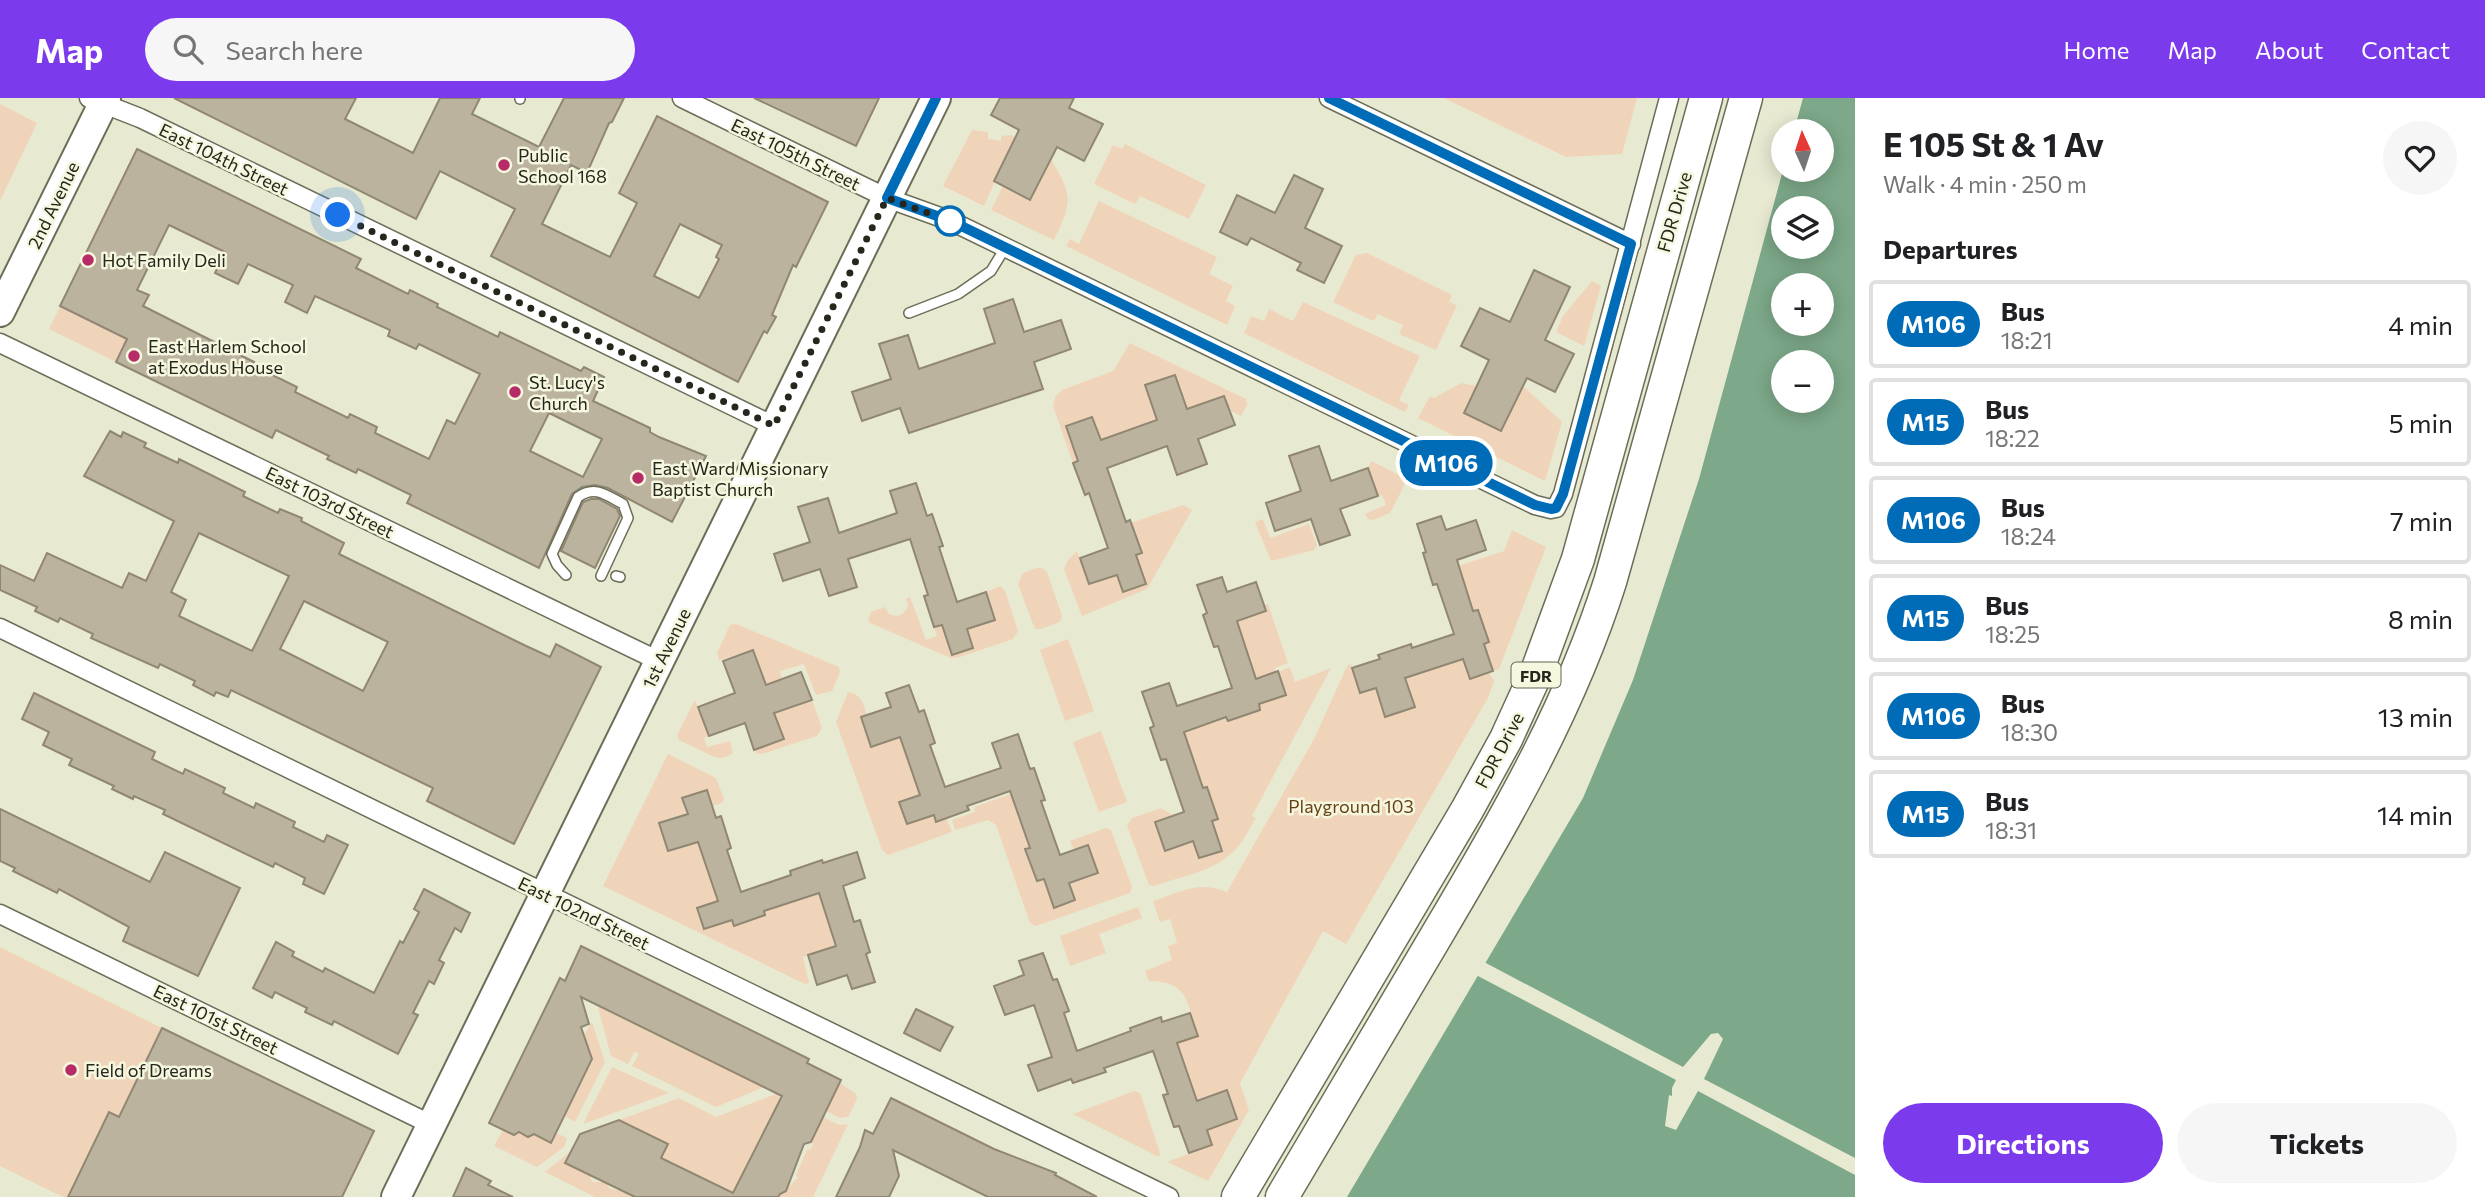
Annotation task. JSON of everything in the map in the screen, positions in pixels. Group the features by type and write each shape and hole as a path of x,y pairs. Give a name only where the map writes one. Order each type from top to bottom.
{"highway":[{"name":"FDR Drive","path":"1238,1197 1467,810 1506,739 1537,671 1578,559 1706,98"},
{"name":"FDR","path":"1282,1197 1508,813 1546,741 1578,670 1610,582 1746,98"}],"main road":[{"name":"1st Avenue","path":"396,1197 936,98"},
{"name":"2nd Avenue","path":"0,312 99,100"}],"street":[{"name":"East 105th Street","path":"682,98 887,198 951,221 1535,505 1556,508"},
{"path":"1329,98 1631,244"},
{"name":"FDR Drive","path":"1556,508 1563,494 1670,98"},
{"name":"East 104th Street","path":"99,100 774,426"},
{"name":"East 103rd Street","path":"0,343 659,661"},
{"name":"East 102nd Street","path":"0,628 1169,1197"},
{"name":"East 101st Street","path":"0,914 432,1125"}],"lane":[{"path":"909,313 958,295 991,271 1005,248"},
{"path":"566,575 552,554 578,497 597,490 623,504 628,518 601,576"}],"green space":[{"path":"1444,98 1637,98 1622,154 1566,157"},
{"path":"0,104 37,123 0,201"},
{"path":"972,130 988,132 988,139 1001,141 1001,136 1011,135 1020,139 1006,157 984,206 943,186"},
{"path":"1125,144 1206,185 1189,219 1140,196 1135,204 1094,184 1113,145 1122,149"},
{"path":"1047,152 1065,186 1068,204 1054,240 991,210 1003,186 1031,200 1043,175"},
{"path":"1099,201 1217,257 1209,274 1233,286 1226,301 1235,306 1227,325 1066,246 1070,239 1079,244"},
{"path":"1367,253 1452,295 1449,302 1457,305 1436,350 1399,334 1403,325 1377,314 1375,320 1371,320 1333,302 1356,255"},
{"path":"1592,281 1601,286 1584,346 1556,332 1563,316"},
{"path":"1303,302 1420,356 1399,400 1409,405 1405,412 1244,333 1251,316 1264,321 1269,309 1293,321"},
{"path":"60,307 127,339 116,362 49,329"},
{"path":"1130,343 1246,399 1247,405 1241,416 1229,410 1187,409 1175,375 1145,385 1157,420 1101,440 1092,417 1066,426 1078,461 1073,463 1053,406 1055,397 1062,390 1113,371"},
{"path":"1461,383 1476,386 1464,413 1501,431 1522,385 1562,422 1545,481 1418,418 1430,396 1434,398"},
{"path":"1371,461 1403,477 1404,486 1390,513 1373,520 1368,519 1365,514 1386,505 1382,495 1378,496 1368,468"},
{"path":"1183,505 1192,510 1147,589 1082,616 1064,569 1068,560 1077,551 1089,584 1117,575 1123,592 1136,555 1142,553 1131,523"},
{"path":"1263,519 1270,538 1309,524 1317,545 1314,550 1271,561 1255,522"},
{"path":"1512,530 1546,547 1499,669 1493,671 1484,644 1489,642 1478,610 1473,611 1458,566 1504,551"},
{"path":"1037,568 1047,572 1062,616 1060,622 1041,629 1036,629 1033,624 1018,584 1023,573"},
{"path":"1000,586 1005,591 1018,631 1013,639 960,657 951,658 868,620 871,612 885,607 889,614 901,615 908,605 906,599 910,597 926,640 937,636 934,627 942,625 952,655 967,629 995,620 986,592"},
{"path":"1268,604 1288,663 1275,668 1276,672 1256,679 1237,621 1266,611 1264,605"},
{"path":"736,624 839,667 840,672 832,691 816,695 804,664 780,671 782,679 766,685 753,650 719,660 717,653 730,625"},
{"path":"1068,639 1094,711 1065,721 1040,650"},
{"name":"Playground 103","path":"1463,659 1470,679 1489,673 1494,681 1488,698 1346,944 1323,931 1240,1083 1249,1110 1208,1181 1167,1162 1212,1145 1207,1130 1237,1119 1197,1101 1177,1043 1198,1036 1188,1004 1179,990 1162,982 1149,981 1145,971 1172,960 1168,946 1177,943 1170,919 1160,922 1153,901 1199,887 1227,892 1314,739 1347,666 1351,664 1360,693 1376,688 1386,717 1415,707 1405,678"},
{"path":"1290,667 1295,682 1331,668 1252,816 1256,818 1243,840 1226,858 1207,869 1154,886 1149,885 1127,826 1132,818 1161,808 1175,816 1155,823 1165,850 1193,841 1199,858 1221,851 1212,821 1218,818 1208,787 1203,788 1184,732 1226,717 1228,721 1260,710 1259,704 1285,695 1278,672"},
{"path":"848,692 859,697 863,703 867,715 861,717 900,737 920,795 900,803 907,824 934,815 936,821 946,818 952,832 888,855 882,850 836,722"},
{"path":"695,700 709,736 704,738 707,747 730,741 733,753 727,757 714,757 679,740 677,735"},
{"path":"812,700 822,728 817,736 762,754 756,753 755,750 783,739 774,713"},
{"path":"1101,731 1127,802 1099,812 1073,742"},
{"path":"668,754 716,778 724,799 722,803 712,806 707,790 683,798 688,814 659,823 668,851 698,842 718,901 697,908 704,929 732,920 734,925 764,915 764,911 819,893 836,946 803,957 809,983 805,984 603,886"},
{"path":"1011,794 1030,848 1025,850 1036,881 1044,879 1054,908 1075,900 1069,883 1088,845 1074,850 1070,841 1106,828 1111,830 1132,887 1130,893 1036,926 1030,923 996,825 988,820 955,830 952,820 975,812 974,807"},
{"path":"1138,907 1142,918 1099,934 1106,953 1070,966 1060,936"},
{"name":"Field of Dreams","path":"0,947 162,1028 118,1117 109,1113 68,1197 0,1166"},
{"path":"597,1004 631,1022 638,1022 641,1027 740,1076 747,1074 755,1083 764,1087 716,1107 632,1066 639,1054 635,1051 628,1064 611,1056"},
{"path":"592,1022 605,1062 575,1122 565,1116 592,1059 584,1035"},
{"path":"612,1067 669,1093 583,1124"},
{"path":"840,1083 856,1094 857,1099 848,1117 840,1118 826,1111"},
{"path":"1134,1091 1140,1093 1159,1157 1073,1114"},
{"path":"776,1094 781,1096 767,1124 769,1130 764,1139 760,1138 753,1153 755,1160 748,1163 731,1197 727,1190 704,1179 697,1181 695,1174 671,1163 659,1162 668,1144 619,1120 679,1098 716,1117"},
{"path":"823,1117 839,1125 848,1124 813,1197 778,1197 798,1178 796,1175 807,1150 813,1145 811,1142"},
{"path":"503,1130 513,1135 519,1132 528,1137 533,1134 548,1141 553,1139 556,1133 567,1138 564,1147 537,1167 494,1146"},
{"path":"571,1151 590,1175 592,1182 605,1182 610,1189 635,1197 595,1197 545,1172"}],"shaded area":[{"path":"1803,98 1855,98 1855,1197 1347,1197 1583,798 1633,680 1699,479 1771,214 1771,259 1834,259 1834,196 1776,196 1780,182 1834,182 1834,119 1797,119"}],"pier":[{"path":"1484,962 1683,1067 1711,1034 1718,1033 1723,1039 1704,1079 1855,1158 1855,1175 1698,1091 1676,1130 1665,1126 1669,1095 1672,1096 1676,1080 1476,975"}],"building":[{"path":"174,98 356,98 345,119 413,153 440,98 480,98 472,114 539,147 564,98 624,98 609,123 587,173 571,165 542,224 610,257 637,203 619,193 657,116 828,202 796,267 793,265 772,315 776,317 767,333 764,331 738,382 491,256 515,209 440,171 416,219","holes":["680,224 722,245 716,257 719,259 699,298 654,276"]},
{"path":"754,98 879,98 856,146"},
{"path":"1000,98 1074,98 1069,108 1103,124 1084,161 1057,147 1030,200 994,181 1019,130 991,115"},
{"path":"137,149 361,259 356,268 408,294 410,290 438,304 437,307 498,337 500,332 581,371 584,367 604,377 593,401 650,428 650,432 659,437 706,456 672,522 608,488 595,485 582,487 572,494 539,568 407,503 411,495 358,469 356,473 327,459 329,456 276,430 272,438 116,362 127,339 60,306","holes":["169,225 225,252 215,273 238,284 248,264 293,285 285,302 307,313 315,296 390,330 388,336 416,349 419,344 480,374 455,424 447,420 429,459 375,433 377,427 350,414 348,418 295,392 297,387 252,365 254,362 143,306 149,295 137,290","549,413 602,439 583,477 530,451"]},
{"path":"1294,175 1323,189 1305,228 1342,246 1324,283 1297,270 1301,263 1251,238 1247,245 1220,232 1237,195 1275,213"},
{"path":"1534,270 1570,287 1545,340 1574,354 1555,392 1527,378 1501,431 1464,413 1489,360 1461,346 1480,308 1510,322"},
{"path":"1013,299 1024,332 1061,320 1071,349 1034,362 1043,389 909,433 900,408 862,421 852,392 891,379 879,344 908,335 919,369 995,343 984,309"},
{"path":"1175,375 1187,409 1224,396 1235,425 1198,439 1207,464 1177,475 1167,446 1107,468 1126,522 1130,520 1142,553 1136,555 1146,584 1123,592 1117,575 1089,584 1080,558 1108,548 1089,493 1085,495 1073,463 1078,461 1066,426 1092,417 1101,440 1157,420 1145,385"},
{"path":"110,431 121,437 123,432 146,443 144,447 178,463 179,459 245,492 243,496 278,513 280,509 302,518 301,521 344,543 339,554 524,645 550,657 556,644 601,667 514,844 427,801 433,788 231,690 228,697 216,692 214,696 193,685 195,681 160,664 158,668 91,638 93,634 60,618 58,622 35,611 37,607 0,590 0,565 34,581 47,553 122,588 129,573 146,581 174,521 84,476","holes":["199,533 289,576 252,651 179,616 186,600 171,592","304,601 388,642 363,691 280,649"]},
{"path":"1319,446 1331,481 1368,468 1378,496 1340,509 1350,535 1320,545 1311,519 1275,531 1266,503 1301,491 1289,456"},
{"path":"916,483 927,516 932,514 943,546 939,547 957,602 986,592 995,620 967,629 973,648 952,655 942,625 934,627 924,596 928,595 910,539 848,559 857,587 829,596 820,569 783,581 774,554 810,542 798,507 828,498 839,533 897,513 890,491"},
{"path":"599,499 617,509 620,516 595,568 561,551 583,502"},
{"path":"1441,516 1446,530 1476,520 1486,550 1457,560 1473,611 1478,610 1489,642 1484,644 1493,671 1470,679 1463,659 1405,678 1415,707 1385,717 1376,688 1360,693 1352,668 1380,659 1378,655 1411,644 1412,648 1454,634 1437,584 1433,585 1417,524"},
{"path":"1222,577 1227,592 1256,582 1266,611 1237,621 1256,679 1278,671 1286,695 1259,704 1260,710 1228,721 1226,717 1184,732 1203,788 1207,787 1218,819 1212,821 1222,851 1199,858 1193,841 1165,851 1155,822 1184,812 1166,759 1161,760 1150,728 1154,726 1142,692 1169,683 1177,706 1232,688 1218,646 1214,647 1203,615 1207,613 1197,585"},
{"path":"753,650 766,685 801,672 812,700 774,713 784,739 754,750 745,723 709,736 698,707 735,693 723,661"},
{"path":"909,685 919,712 924,710 935,743 930,745 945,787 1001,768 992,743 1018,734 1030,769 1034,768 1045,800 1041,801 1060,855 1088,845 1098,873 1069,883 1075,900 1054,908 1044,879 1037,881 1025,849 1030,848 1010,791 967,806 969,810 936,822 934,815 907,824 899,802 920,795 900,737 871,747 861,717 891,707 886,693"},
{"path":"34,693 155,752 152,759 183,774 185,769 225,788 223,793 254,808 256,803 295,822 293,827 324,842 327,835 348,845 324,894 303,884 305,878 275,863 273,867 163,814 165,810 134,796 133,799 112,789 114,786 69,765 72,759 43,745 49,732 22,719"},
{"path":"707,790 716,818 721,816 731,848 727,850 741,892 791,875 790,871 857,852 865,878 843,886 854,922 860,920 870,952 866,954 875,982 852,989 847,975 817,985 808,955 836,946 819,893 764,911 765,915 734,926 732,920 704,929 697,908 718,901 698,842 668,851 659,823 688,814 682,798"},
{"path":"0,809 150,882 165,852 240,888 198,976 123,941 129,927 59,889 57,893 13,871 15,868 0,861"},
{"path":"424,889 470,913 461,932 455,928 439,960 444,963 434,984 429,981 413,1013 418,1015 398,1054 334,1021 332,1025 305,1012 307,1008 275,992 272,998 253,988 276,942 294,952 292,956 323,972 325,968 374,993 400,941 403,943 419,912 414,909"},
{"path":"581,946 809,1059 807,1063 841,1080 811,1142 804,1144 786,1191 778,1197 635,1197 565,1163 580,1134 619,1120 668,1144 661,1158 733,1193 782,1096 581,997 589,1024 581,1027 592,1059 551,1143 534,1134 528,1137 519,1132 514,1135 489,1123 560,978 565,981"},
{"path":"1043,953 1053,980 1057,979 1069,1011 1064,1013 1077,1051 1161,1017 1162,1022 1190,1013 1198,1036 1177,1043 1197,1101 1227,1090 1237,1119 1207,1130 1212,1145 1189,1153 1179,1126 1174,1127 1163,1095 1168,1094 1153,1051 1104,1068 1106,1072 1073,1083 1071,1079 1038,1091 1028,1065 1052,1057 1034,1005 1005,1015 994,986 1024,975 1019,961"},
{"path":"916,1009 953,1027 940,1051 904,1033"},
{"path":"162,1028 374,1131 342,1197 68,1197 109,1112 119,1117"},
{"path":"891,1098 994,1149 1056,1173 1055,1175 1097,1197 988,1197 893,1150 899,1176 889,1197 836,1197 860,1147 865,1130 873,1134"},
{"path":"466,1168 491,1181 488,1185 513,1197 453,1197"}],"bus line":[{"name":"M106","path":"936,98 887,198 951,221 1535,505 1556,508 1563,494 1631,244 1329,98"}],"place":[{"name":"Public School 168","path":"504,165"},
{"name":"Hot Family Deli","path":"88,260"},
{"name":"East Harlem School at Exodus House","path":"134,356"},
{"name":"St. Lucy's Church","path":"515,392"},
{"name":"East Ward Missionary Baptist Church","path":"638,478"},
{"name":"Field of Dreams","path":"71,1070"}],"route":[{"path":"338,215 774,426 887,198 950,221"}]}
